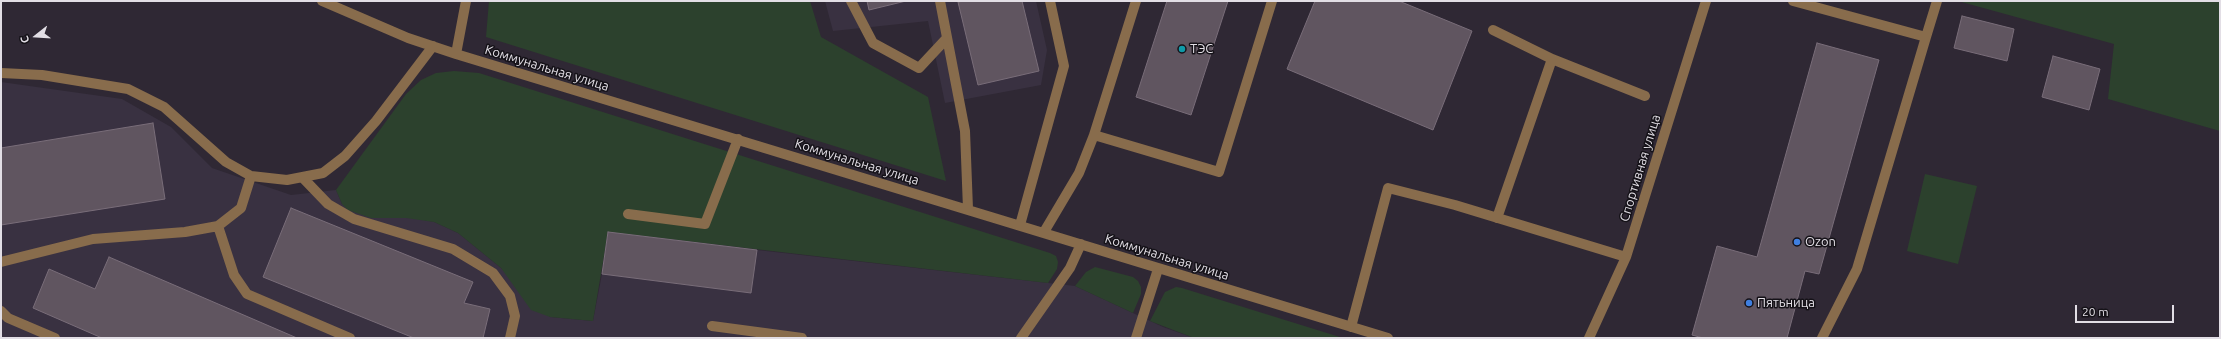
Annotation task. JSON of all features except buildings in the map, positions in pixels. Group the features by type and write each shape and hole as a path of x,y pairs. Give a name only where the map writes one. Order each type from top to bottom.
{"street":[{"name":"Коммунальная улица","path":"322,1 408,38 456,54 1388,338"},
{"path":"456,54 466,1"},
{"path":"851,1 873,43 919,68 947,38"},
{"path":"940,1 965,131 968,209"},
{"path":"1020,225 1064,66 1050,1"},
{"path":"1044,232 1079,173 1094,135 1136,1"},
{"path":"1094,135 1219,172 1272,1"},
{"name":"Спортивная улица","path":"1589,338 1626,257 1706,1"},
{"path":"1793,1 1926,37"},
{"path":"1822,338 1857,269 1937,1"},
{"path":"1493,30 1552,59 1645,96"},
{"path":"1,73 42,75 128,89 164,107 226,162 251,176 287,180 323,173 345,156 376,121 433,46"},
{"path":"1497,218 1552,59"},
{"path":"628,214 705,224 738,139"},
{"path":"1,262 94,239 185,232 218,226 241,208 251,176"},
{"path":"303,178 328,204 354,219 453,249 493,272 510,296 515,316 510,338"},
{"path":"1351,327 1388,188 1455,205 1626,257"},
{"path":"218,226 234,275 247,294 350,338"},
{"path":"1020,338 1070,268 1081,244"},
{"path":"1136,338 1158,269"},
{"path":"1,311 8,318 54,338"},
{"path":"712,326 802,338"}],"shaded area":[{"path":"825,1 1036,1 1047,50 1041,85 945,103 928,21 833,31"},
{"path":"1,82 122,99 171,127 212,168 291,195 336,190 342,204 434,222 458,233 501,268 550,317 593,321 602,274 751,293 757,250 1075,286 1163,327 1194,338 1,338"}],"green space":[{"path":"489,1 810,1 821,37 928,97 946,181 486,37"},
{"path":"1958,1 2220,1 2220,131 2108,99 2114,44"},
{"path":"454,71 479,73 1050,253 1056,256 1058,262 1057,269 1048,283 608,232 593,321 550,317 531,310 501,268 458,233 434,222 406,218 371,218 348,210 342,204 336,190 406,94 421,80 436,73"},
{"path":"1925,174 1977,186 1958,264 1907,251"},
{"path":"1095,267 1133,277 1138,281 1141,287 1141,294 1133,313 1075,286 1086,272"},
{"path":"1176,287 1343,338 1194,338 1150,321 1165,292"}],"place":[{"name":"ТЭС","path":"1182,49"},
{"name":"Ozon","path":"1797,242"},
{"name":"Пятьница","path":"1749,303"}]}
